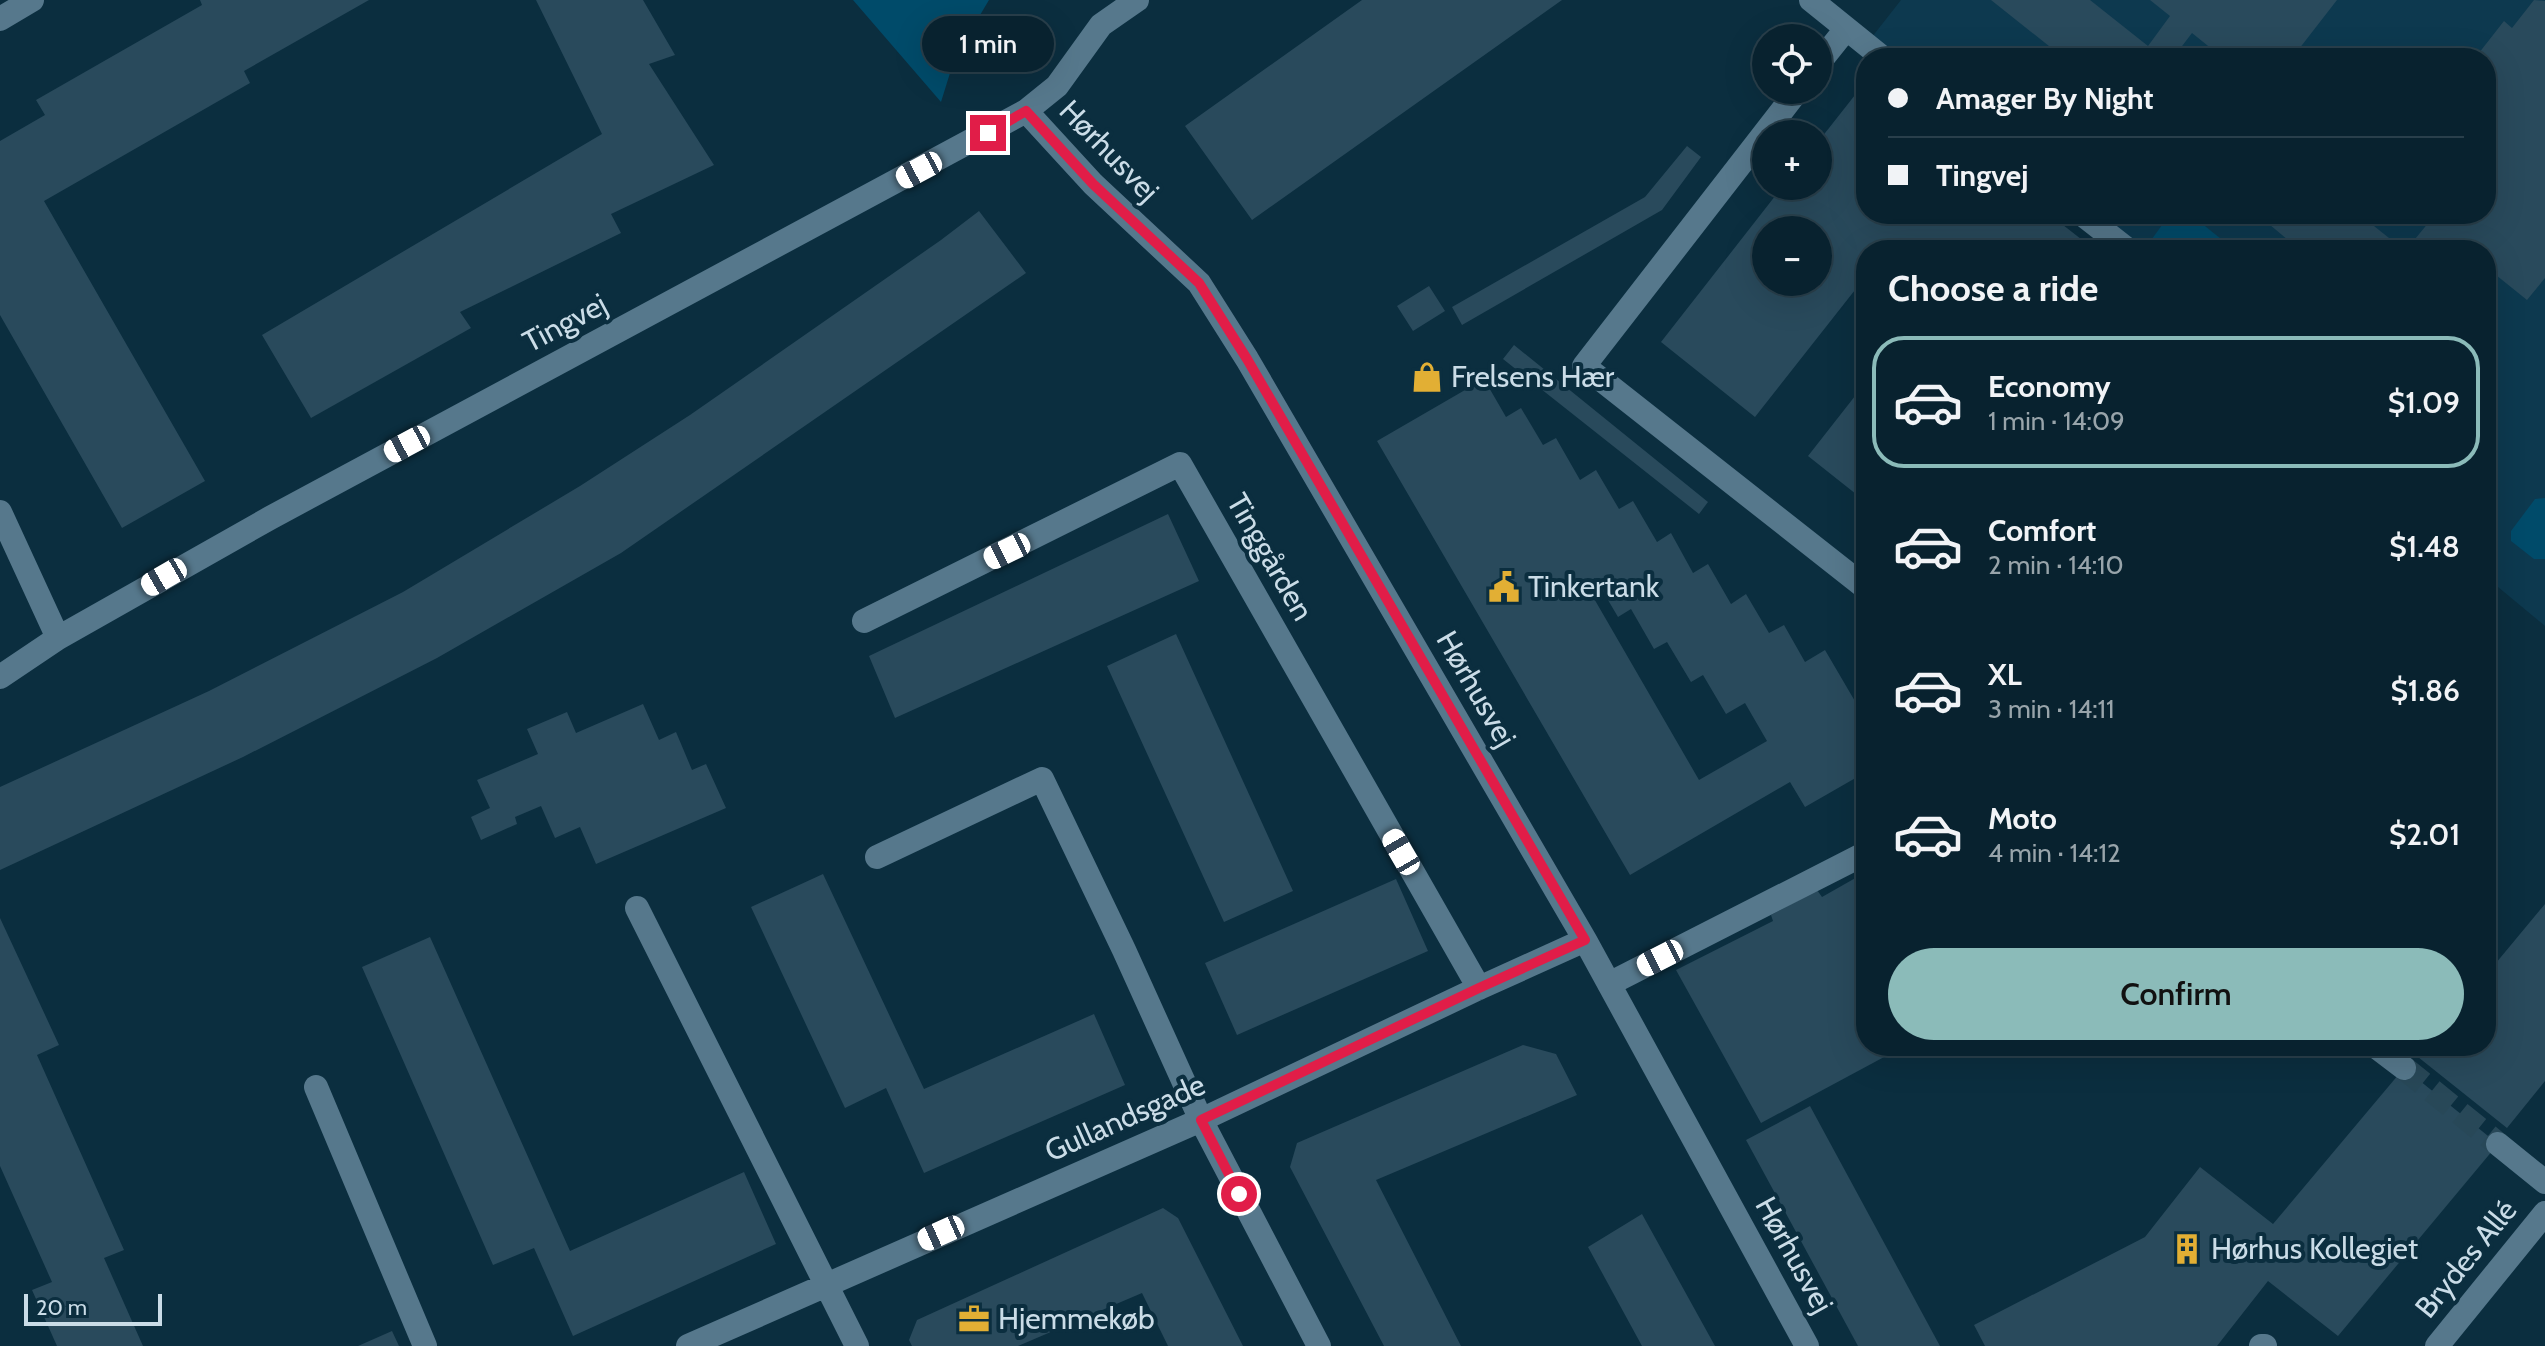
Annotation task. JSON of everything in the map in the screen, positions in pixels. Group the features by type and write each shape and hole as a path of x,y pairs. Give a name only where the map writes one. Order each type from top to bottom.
{"street":[{"path":"0,19 32,0"},
{"name":"Tingvej","path":"0,677 58,638 270,518 1026,111 1057,86 1101,25 1137,0"},
{"path":"1811,0 1870,48"},
{"path":"1832,46 1846,29"},
{"path":"1787,104 1584,366 1856,580"},
{"name":"Hørhusvej","path":"1026,111 1093,184 1199,283 1255,372 1585,940 1807,1346"},
{"path":"2095,224 2115,240"},
{"name":"Tinggården","path":"864,621 1180,464 1479,988"},
{"path":"0,512 58,638"},
{"path":"877,857 1042,779 1201,1120 1319,1346"},
{"path":"1609,984 1856,858"},
{"path":"637,908 857,1346"},
{"name":"Gullandsgade","path":"688,1346 1201,1120 1585,940"},
{"path":"2388,1056 2404,1068"},
{"path":"316,1087 425,1346"},
{"path":"2498,1144 2545,1182"},
{"name":"Brydes Allé","path":"2437,1346 2545,1213"}],"shaded area":[{"path":"853,0 989,0 955,57 941,102"},
{"path":"1901,0 2545,0 2545,626 2496,585 2496,240 2124,240 2104,224 2496,224 2496,48 1885,48 1872,37"},
{"path":"2163,224 2202,224 2222,240 2151,240"},
{"path":"2545,498 2545,559 2534,559 2511,541 2511,531 2535,499"}],"building":[{"path":"200,0 369,0 244,71 250,83 44,201 205,481 122,528 0,315 0,141 45,115 36,100 202,5"},
{"path":"536,0 643,0 675,55 649,64 714,165 611,214 621,233 460,312 471,328 311,418 262,335 602,134"},
{"path":"1362,0 1562,0 1252,220 1185,126"},
{"path":"1991,0 2090,0 2148,46 2170,16 2150,0 2337,0 2300,48 2211,48 2192,33 2181,48 2051,48"},
{"path":"2534,0 2545,1 2545,278 2527,300 2496,275 2496,240 2414,240 2427,224 2496,224 2496,48 2483,48 2504,21 2512,28"},
{"path":"1856,94 1856,224 2062,224 2082,240 1856,240 1856,289 1755,417 1661,342 1752,226 1752,296 1832,296 1832,216 1760,216 1772,200 1832,200 1832,124"},
{"path":"1687,146 1701,157 1662,210 1462,325 1452,307 1645,197"},
{"path":"979,211 1026,273 621,553 437,658 243,757 0,870 0,787 209,691 403,592 580,486 690,415"},
{"path":"2269,224 2372,224 2392,240 2288,240"},
{"path":"1429,286 1445,311 1413,331 1397,306"},
{"path":"1514,345 1708,502 1699,514 1503,359"},
{"path":"1484,379 1506,417 1521,408 1543,445 1556,438 1580,480 1596,470 1619,509 1633,501 1657,542 1671,533 1693,573 1708,564 1731,604 1746,594 1769,633 1784,625 1805,662 1825,650 1856,703 1856,778 1805,807 1790,782 1630,875 1377,441","holes":["1595,578 1618,617 1631,609 1654,649 1667,642 1691,682 1703,675 1726,714 1745,703 1767,741 1699,780 1585,583"]},
{"path":"1856,395 1856,494 1808,456"},
{"path":"1168,514 1199,581 895,718 869,656"},
{"path":"1176,634 1293,891 1224,922 1107,666"},
{"path":"643,704 659,740 676,732 692,770 706,764 726,808 596,864 580,827 555,838 541,806 515,817 517,824 481,840 471,817 490,808 477,780 538,754 527,729 567,712 576,733"},
{"path":"823,874 924,1089 1094,1014 1125,1085 924,1173 886,1088 845,1108 751,907"},
{"path":"1856,878 1856,1056 1886,1056 1761,1123 1676,970 1773,921 1771,915 1817,890 1822,897"},
{"path":"1396,879 1428,951 1237,1035 1205,963"},
{"path":"2545,904 2545,1081 2507,1128 2418,1057 2496,1056 2496,963"},
{"path":"0,918 59,1045 37,1055 124,1250 104,1258 143,1346 57,1346 32,1290 52,1282 0,1166"},
{"path":"430,937 570,1251 744,1172 776,1244 573,1336 534,1248 493,1265 362,967"},
{"path":"1523,1045 1556,1054 1577,1095 1376,1180 1461,1346 1384,1346 1290,1167 1297,1143"},
{"path":"2404,1068 2498,1144 2338,1336 2268,1281 2217,1346 1985,1346 1974,1325 2145,1237 2200,1167 2273,1224"},
{"path":"1810,1106 1940,1346 1858,1346 1746,1140"},
{"path":"1163,1208 1178,1218 1243,1346 1168,1346 1142,1293 1018,1346 912,1346 909,1340 917,1320"},
{"path":"1642,1214 1715,1346 1642,1346 1588,1247"},
{"path":"392,1331 399,1346 358,1346"}],"tunnel":[{"path":"2404,1068 2498,1144"}],"place":[{"name":"Frelsens Hær","path":"1427,377"},
{"name":"Tinkertank","path":"1504,587"},
{"name":"Hørhus Kollegiet","path":"2187,1249"},
{"name":"Hjemmekøb","path":"974,1319"}],"route":[{"path":"988,133 1026,111 1093,184 1199,283 1247,359 1585,940 1201,1120 1239,1194"}]}
